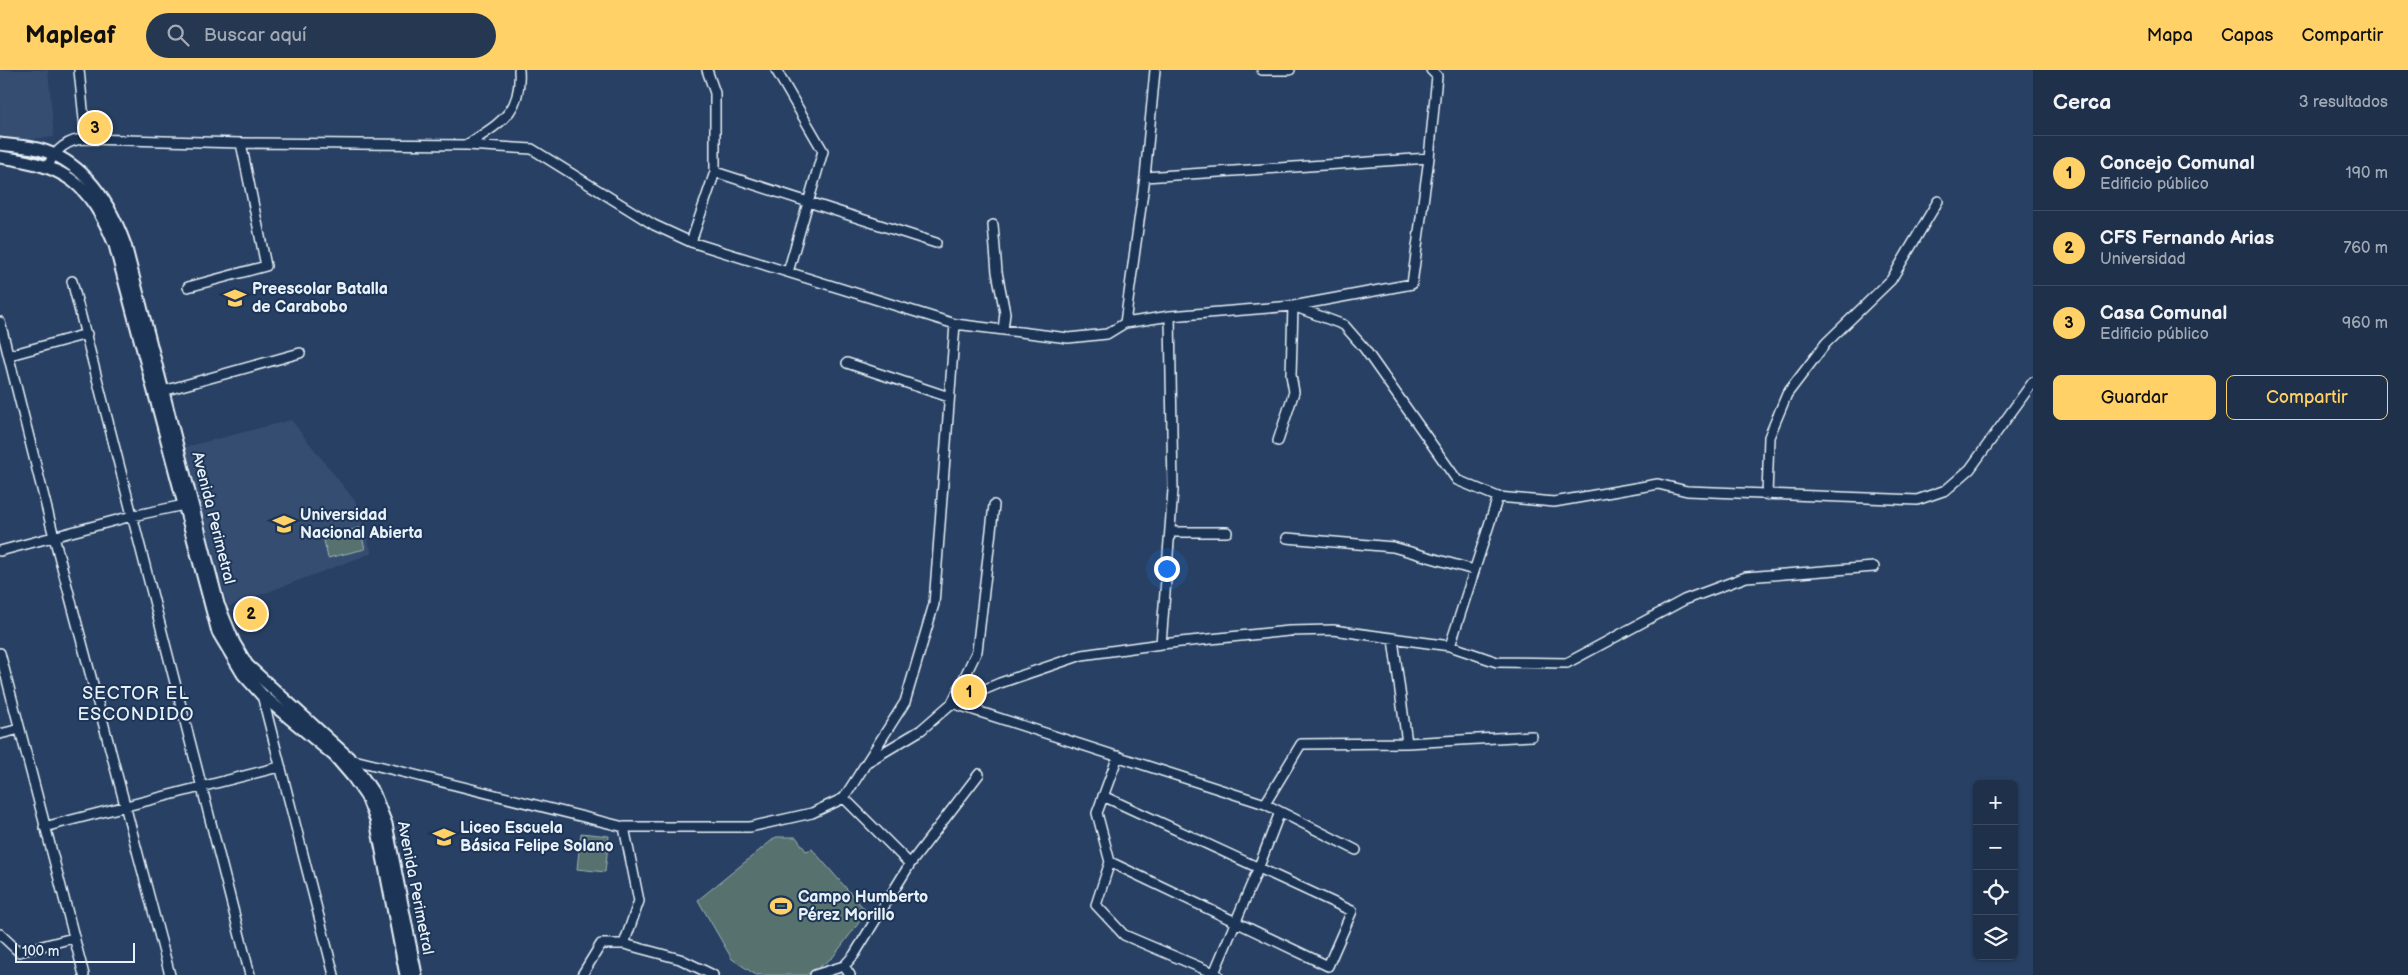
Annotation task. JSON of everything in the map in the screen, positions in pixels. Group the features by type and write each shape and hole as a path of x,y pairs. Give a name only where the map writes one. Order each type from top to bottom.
{"main road":[{"name":"Avenida Perimetral","path":"0,144 38,149 53,154 90,180 114,215 126,245 218,604 234,643 247,665 265,684 350,759 374,794 386,824 416,975"},
{"name":"Avenida Perimetral","path":"0,157 48,166 77,184 93,201 115,245 218,632 243,674 262,695 336,756 367,797 376,820 406,975"}],"street":[{"path":"79,70 86,138"},
{"path":"467,145 508,116 520,86 518,70"},
{"path":"691,242 715,172 715,93 707,70"},
{"path":"776,70 823,151 788,272"},
{"path":"1125,323 1146,177 1155,70"},
{"path":"1262,70 1290,70"},
{"path":"48,166 53,154 74,139 86,138 241,143 467,145 532,149 654,225 691,242 955,324 1068,338 1107,334 1125,323 1170,316 1293,306 1412,284 1429,158 1437,76 1431,70"},
{"path":"188,287 266,266 241,143"},
{"path":"1146,177 1429,158"},
{"path":"715,172 936,243"},
{"path":"1767,495 1769,437 1787,394 1826,343 1891,280 1938,201"},
{"path":"993,225 997,272 1004,313 1002,330"},
{"path":"72,281 250,975"},
{"path":"1278,441 1294,392 1291,375 1293,306"},
{"path":"1293,306 1344,325 1364,348 1457,480 1498,497 1554,502 1658,484 1687,491 1917,500 1946,490 1970,469 2033,382"},
{"path":"1161,644 1173,490 1170,316"},
{"path":"0,322 124,806 170,975"},
{"path":"350,759 624,827 750,827 812,813 844,798 905,702 934,604 955,324"},
{"path":"10,355 87,334"},
{"path":"163,391 300,353"},
{"path":"847,363 949,397"},
{"path":"1450,646 1498,497"},
{"path":"0,550 132,516 184,505"},
{"path":"952,703 977,651 994,505"},
{"path":"1170,532 1228,532"},
{"path":"1287,538 1393,547 1474,570"},
{"path":"867,763 921,730 952,703 1000,683 1082,655 1161,644 1289,631 1332,630 1450,646 1497,662 1567,663 1684,600 1746,577 1874,567"},
{"path":"1393,639 1407,743"},
{"path":"0,654 84,975"},
{"path":"262,695 334,975"},
{"path":"952,703 1265,804 1356,850"},
{"path":"0,734 20,729"},
{"path":"1265,804 1301,744 1407,743 1532,736"},
{"path":"1118,756 1097,813 1110,862 1096,905 1124,936 1216,974 1280,812"},
{"path":"44,827 279,767"},
{"path":"814,975 844,966 854,955 910,864 979,774"},
{"path":"1103,796 1352,911 1325,975"},
{"path":"844,798 910,864"},
{"path":"624,827 639,901 624,944"},
{"path":"1110,862 1328,966"},
{"path":"0,934 19,952 73,938"},
{"path":"582,975 596,948 601,944 624,944 680,959 703,968 713,975"},
{"path":"844,966 850,975"}],"shaded area":[{"path":"0,70 48,70 54,137 0,142"},
{"name":"Universidad Nacional Abierta","path":"291,420 355,501 372,553 228,607 185,447"}],"green space":[{"path":"360,528 365,549 328,558 323,536"},
{"path":"581,833 609,836 605,872 577,869"},
{"name":"Campo Humberto Pérez Morillo","path":"776,837 796,837 806,851 812,849 867,912 833,957 806,975 756,975 732,959 698,900"}],"place":[{"name":"Casa Comunal","path":"95,128"},
{"name":"Preescolar Batalla de Carabobo","path":"235,298"},
{"name":"Universidad Nacional Abierta","path":"284,524"},
{"name":"CFS Fernando Arias","path":"251,614"},
{"name":"Concejo Comunal","path":"969,692"},
{"name":"Liceo Escuela Básica Felipe Solano","path":"444,837"},
{"name":"Campo Humberto Pérez Morillo","path":"781,906"}],"district":[{"name":"SECTOR EL ESCONDIDO","path":"136,703"}]}
